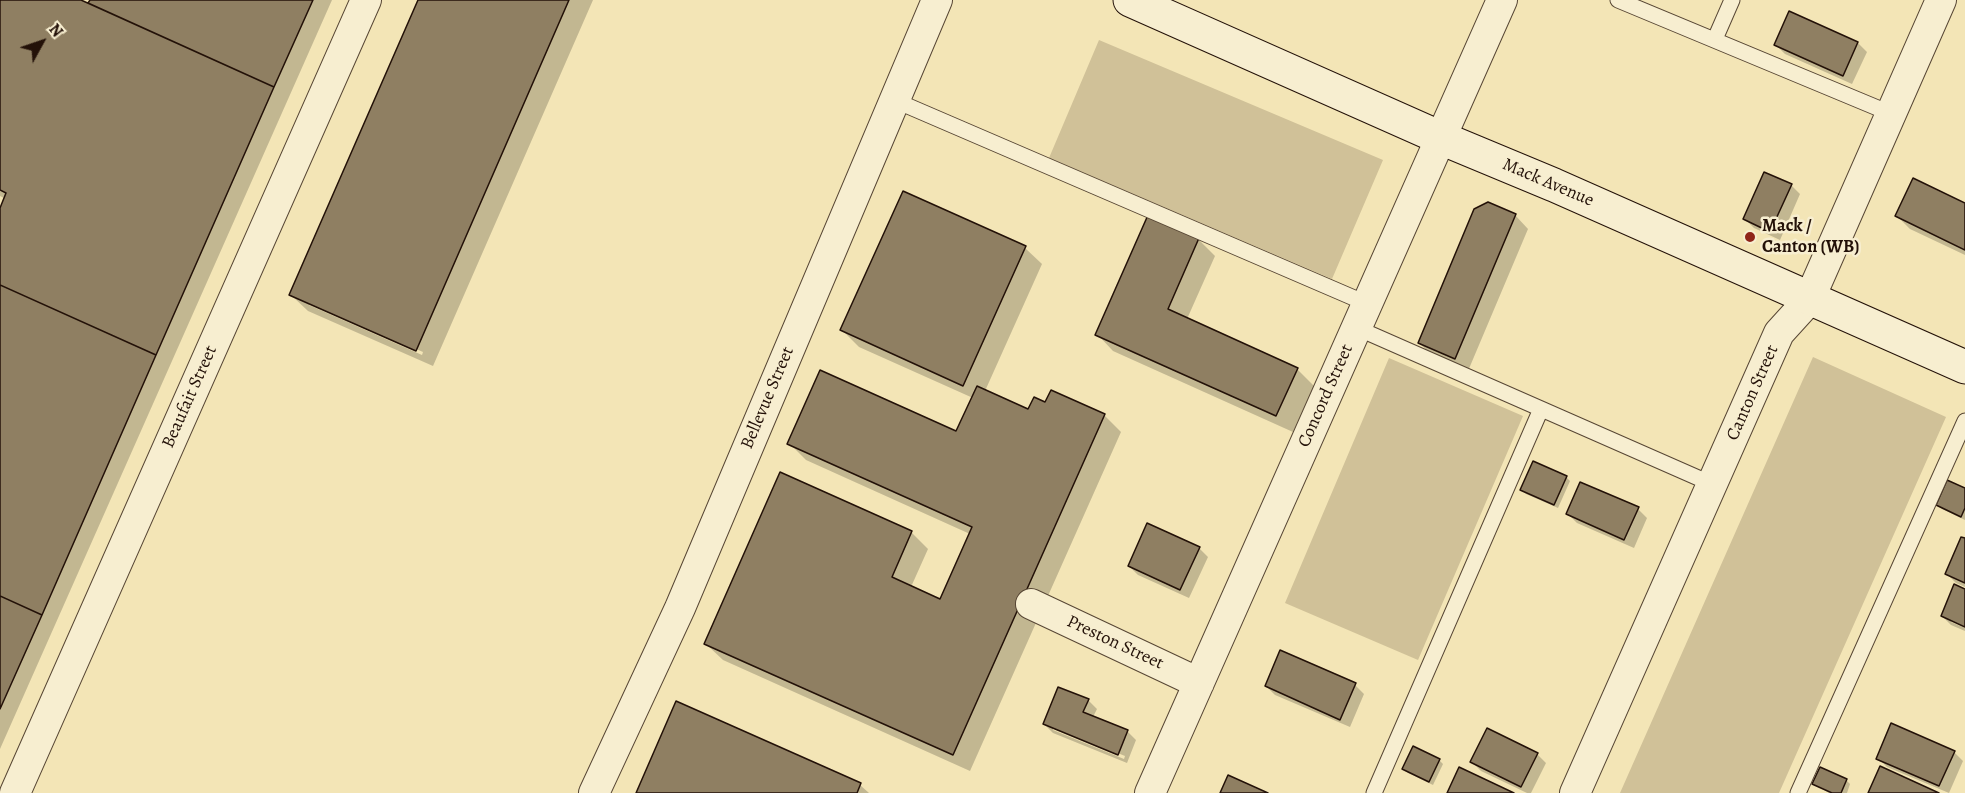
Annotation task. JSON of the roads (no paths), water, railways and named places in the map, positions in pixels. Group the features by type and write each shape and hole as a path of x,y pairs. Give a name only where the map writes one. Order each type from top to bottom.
{"main road":[{"name":"Mack Avenue","path":"1130,0 1965,368"}],"street":[{"name":"Beaufait Street","path":"15,793 366,0"},
{"name":"Bellevue Street","path":"594,793 680,608 937,0"},
{"name":"Concord Street","path":"1150,793 1502,0"},
{"name":"Canton Street","path":"1575,793 1779,333 1809,300 1941,0"},
{"name":"Preston Street","path":"1031,603 1199,683"}],"lane":[{"path":"1617,0 1892,114"},
{"path":"1714,39 1732,0"},
{"path":"894,100 1362,316 1541,409 1712,484"},
{"path":"1374,793 1541,409"},
{"path":"1798,793 1965,421"}],"place":[{"name":"Mack / Canton (WB)","path":"1750,237"}]}
